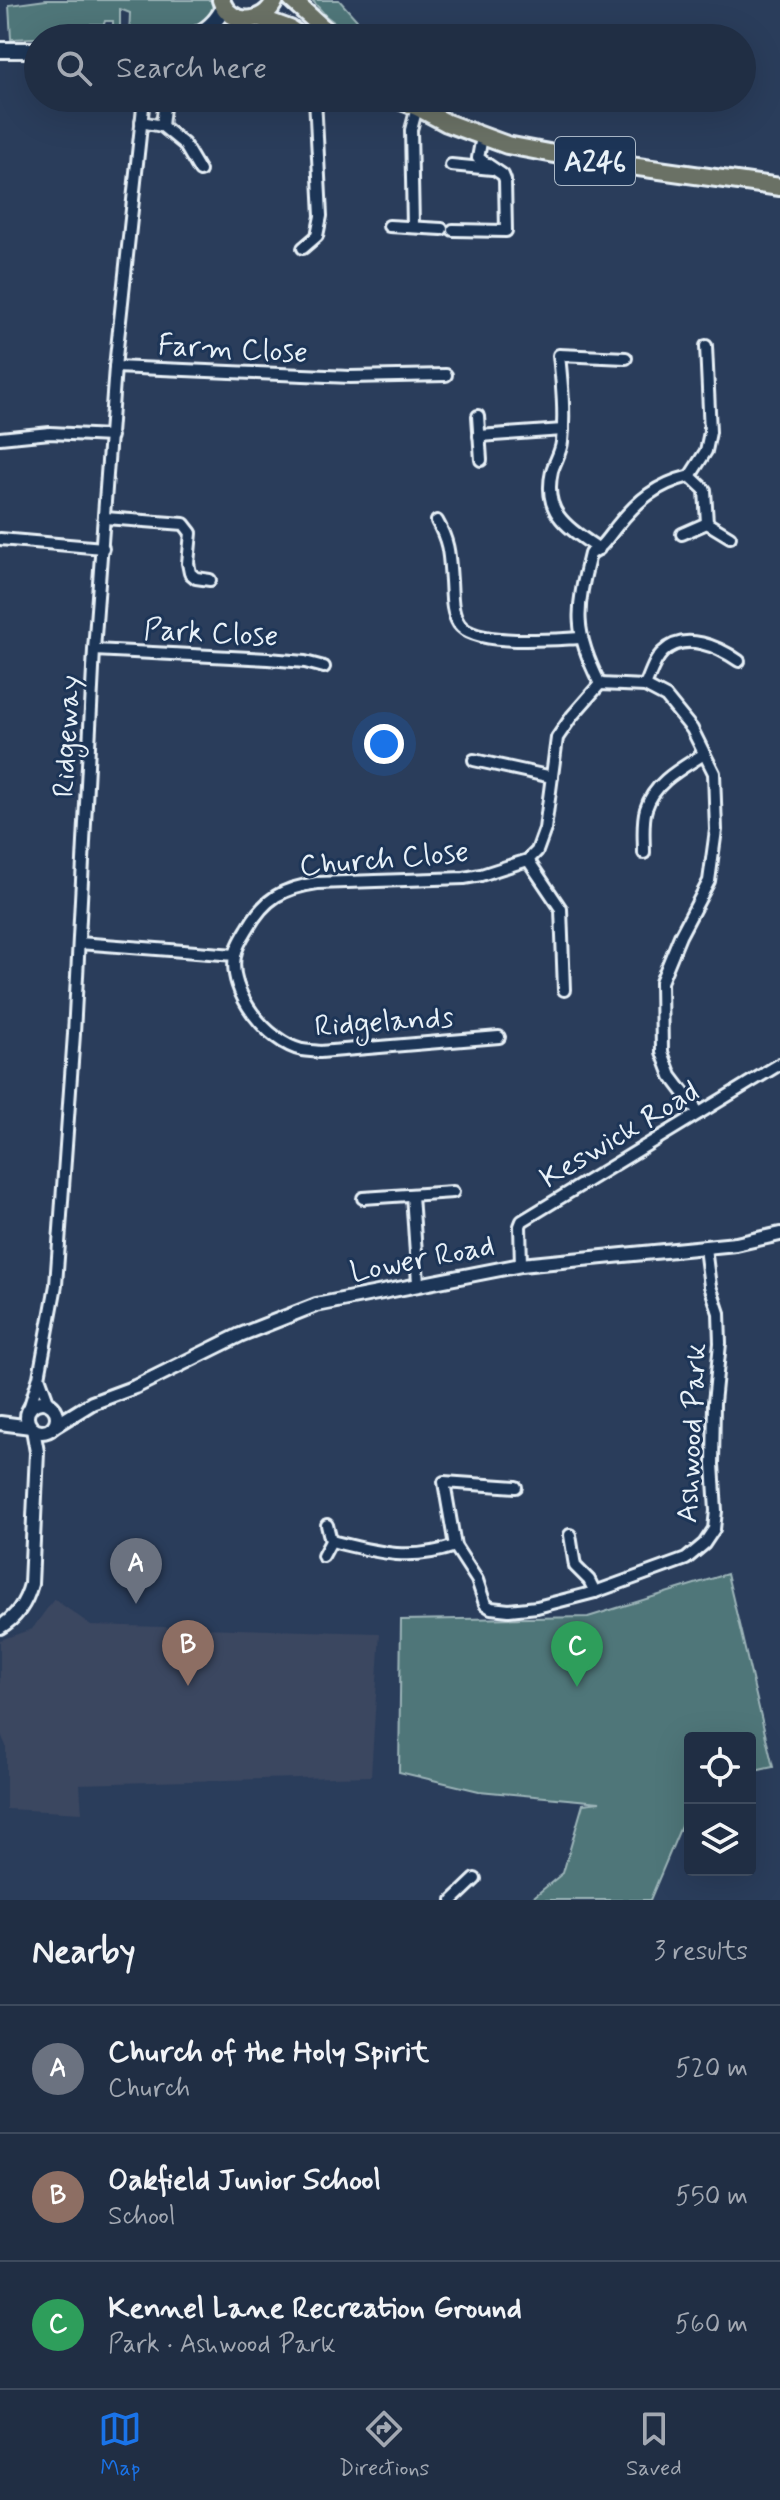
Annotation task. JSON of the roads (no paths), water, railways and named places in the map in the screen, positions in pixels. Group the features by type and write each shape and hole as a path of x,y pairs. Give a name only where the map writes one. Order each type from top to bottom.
{"main road":[{"path":"245,24 268,12 275,0"},
{"path":"292,0 319,24"},
{"path":"222,3 230,13 271,24"},
{"path":"212,24 220,14 222,3"},
{"path":"0,50 24,50"},
{"name":"A246","path":"429,112 447,123 507,145 581,159 780,187"}],"street":[{"name":"Ridgeway","path":"28,1410 39,1377 56,1285 79,943 94,650 115,367 142,112"},
{"path":"162,126 164,112"},
{"path":"303,248 317,236 321,216 316,112"},
{"path":"412,112 413,226"},
{"path":"141,122 162,126 184,144 200,171"},
{"path":"389,226 506,231 505,180 503,175 478,158 482,137"},
{"path":"451,165 494,170"},
{"path":"600,684 581,638 578,602 590,554 599,549 651,490 690,476 706,451 710,432 706,346"},
{"path":"599,549 558,518 551,504 551,474 561,449 564,419 559,355 626,358"},
{"name":"Farm Close","path":"115,367 350,377 446,375"},
{"path":"478,416 481,460"},
{"path":"479,436 563,430"},
{"path":"0,438 50,433 111,436"},
{"path":"690,476 705,490 707,523"},
{"path":"105,518 184,524 191,533 190,573 196,578 210,580"},
{"path":"437,521 447,539 454,615 462,628 517,642 581,638"},
{"path":"682,534 707,523"},
{"path":"707,523 730,537"},
{"path":"0,539 103,548"},
{"path":"645,686 665,649 686,642 722,649 739,661"},
{"name":"Park Close","path":"94,650 268,659 324,667"},
{"path":"600,684 645,686 666,697 692,729 714,773 716,830 709,881 680,936 661,982 662,1052 671,1076 699,1113"},
{"path":"564,990 561,909 528,860 537,851 545,829 557,738 600,684"},
{"path":"644,853 646,807 666,779 704,754"},
{"path":"474,760 552,777"},
{"name":"Church Close","path":"235,955 253,918 263,906 294,887 317,883 464,878 528,860"},
{"path":"79,943 235,955"},
{"name":"Ridgelands","path":"235,955 237,983 256,1019 269,1032 301,1050 320,1052 499,1037"},
{"name":"Keswick Road","path":"521,1265 522,1221 780,1064"},
{"path":"363,1198 453,1192"},
{"path":"412,1195 418,1283"},
{"name":"Lower Road","path":"0,1422 17,1417 36,1403 68,1407 92,1403 135,1387 240,1335 316,1305 521,1265 705,1248 780,1234"},
{"name":"Ashwood Park","path":"516,1487 444,1482 455,1546 477,1580 485,1604 491,1608 509,1610 554,1604 595,1592 686,1559 704,1544 714,1529 716,1511 714,1403 720,1343 719,1313 710,1286 705,1248"},
{"path":"37,1452 57,1418 39,1377"},
{"name":"Lower Road","path":"0,1422 41,1432 92,1403"},
{"path":"0,1627 17,1614 31,1584 37,1452 27,1419 28,1410"},
{"path":"323,1556 331,1541 327,1525"},
{"path":"570,1535 575,1566 589,1580 595,1592"},
{"path":"331,1541 403,1556 437,1552 455,1546"},
{"path":"453,1900 475,1879"}],"place":[{"name":"Church of the Holy Spirit","path":"136,1604"},
{"name":"Oakfield Junior School","path":"188,1686"},
{"name":"Kennel Lane Recreation Ground","path":"577,1687"}]}
